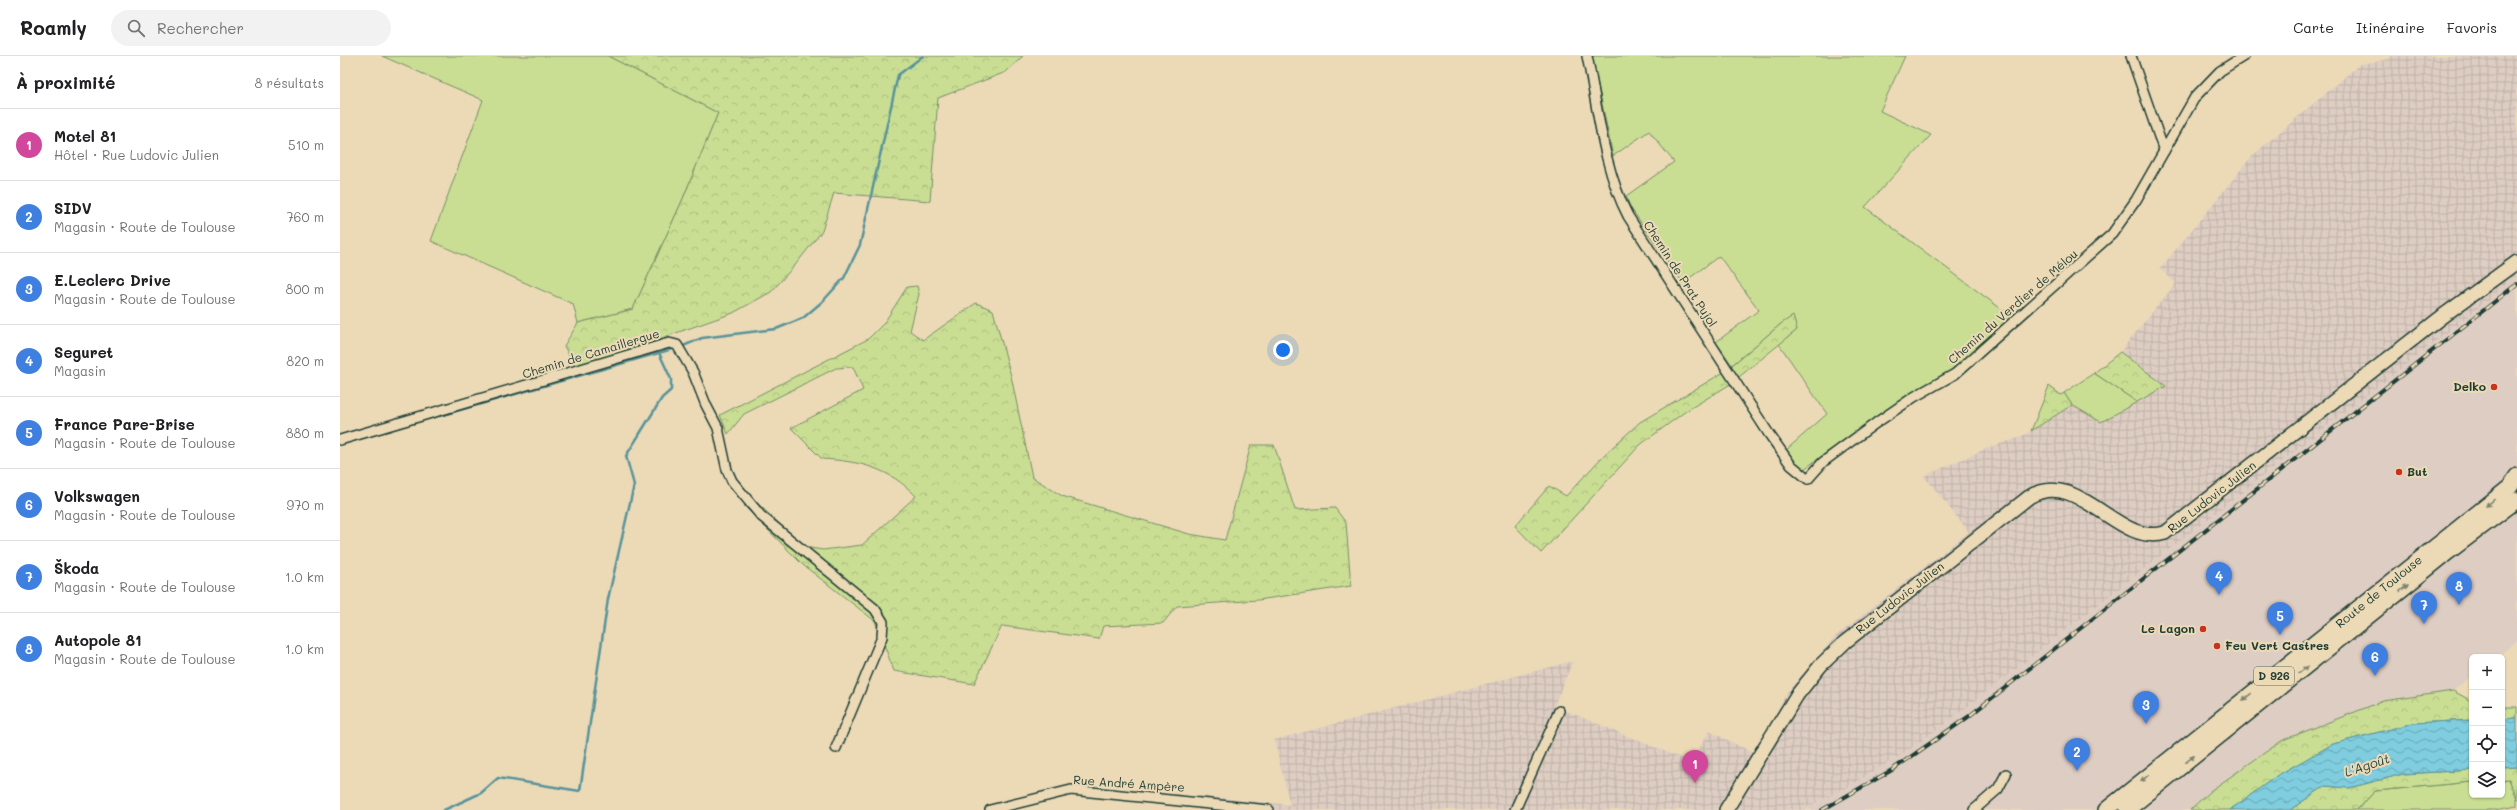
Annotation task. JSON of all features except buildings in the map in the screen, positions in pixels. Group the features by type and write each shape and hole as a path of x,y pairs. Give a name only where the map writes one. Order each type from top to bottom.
{"main road":[{"name":"Rue Ludovic Julien","path":"1726,810 1797,695 1821,665 1845,642 2029,497 2046,490 2064,491 2140,533 2152,536 2165,533 2444,315 2517,262"},
{"name":"Route de Toulouse","path":"2106,810 2504,492 2517,476"},
{"name":"Route de Toulouse","path":"2127,810 2448,552 2517,500"}],"street":[{"name":"Chemin de Prat Pujol","path":"1587,56 1605,147 1620,197 1628,216 1769,434 1791,465 1808,479"},
{"path":"2131,56 2164,151"},
{"name":"Chemin du Verdier de Mélou","path":"1808,479 1823,462 1894,411 1955,374 2112,234 2124,218 2202,88 2220,71 2244,56"},
{"name":"Chemin de Camaillergue","path":"340,440 669,343 678,348 693,372 706,405 718,428 727,470 732,480 761,516 875,609 883,622 882,637 836,748"},
{"path":"1515,810 1559,711"},
{"path":"1974,810 1998,789 2006,774"},
{"name":"Rue André Ampère","path":"990,810 1071,790 1268,810"}],"shaded area":[{"path":"2392,56 2517,56 2517,274 2490,299 1962,711 1909,750 1850,786 1801,810 1198,810 1199,796 1290,805 1274,740 1573,661 1554,706 1691,762 1709,731 1754,753 1788,691 1836,636 1969,532 1924,476 1990,447 2021,437 2072,405 2101,422 2165,385 2120,352 2176,283 2160,269 2252,156 2360,64 2389,59"},
{"path":"2517,274 2517,641 2501,654 2469,654 2469,678 2453,691 2350,722 2209,810 1801,810 1850,786 1909,750 1962,711 2490,299"}],"green space":[{"path":"382,56 608,56 718,113 682,201 633,309 578,323 573,304 431,241 483,100"},
{"path":"608,56 1023,56 1006,72 938,98 930,201 834,193 822,231 796,264 771,292 733,313 576,368 564,346 578,323 633,309 682,201 718,113"},
{"path":"1592,56 1905,56 1880,111 1931,135 1865,207 2012,317 1966,360 1939,378 1912,392 1804,469 1797,465 1786,450 1827,414 1779,344 1797,330 1793,317 1782,323 1732,365 1716,342 1759,310 1719,256 1683,283 1630,207 1626,196 1674,162 1649,131 1613,156"},
{"path":"917,286 919,294 910,331 923,340 976,303 993,310 1011,376 1032,477 1062,496 1189,534 1225,540 1251,445 1274,445 1295,510 1335,508 1346,523 1351,586 1258,600 1177,606 1163,623 1103,626 1099,639 1002,626 974,684 894,671 875,621 803,565 744,506 751,497 804,547 823,550 862,545 916,496 906,486 873,468 861,464 822,459 791,428 863,390 853,367 836,368 744,414 728,434 720,415 868,339 884,323 907,287"},
{"path":"1793,316 1797,330 1729,385 1686,411 1640,445 1541,553 1515,526 1549,486 1566,496 1604,455 1640,422 1724,372 1782,323"},
{"path":"2120,352 2166,386 2137,402 2094,373"},
{"path":"2094,373 2137,402 2101,422 2072,405 2064,393"},
{"path":"2049,386 2061,395 2064,393 2072,405 2031,431"},
{"path":"2453,691 2469,699 2469,720 2414,723 2333,744 2278,775 2230,810 2190,810 2210,791 2283,740 2383,701"},
{"path":"2505,707 2517,707 2517,718 2505,719"},
{"path":"2517,767 2517,799 2509,779 2505,780 2505,768"},
{"path":"2469,770 2469,782 2375,791 2357,810 2290,810 2325,786 2349,788 2403,774"},
{"path":"2509,779 2517,799 2517,806 2496,810 2357,810 2375,791 2469,782 2469,798 2505,798 2505,780"}],"water":[{"path":"2517,718 2517,767 2505,768 2505,719"},
{"name":"L'Agoût","path":"2469,720 2469,770 2403,774 2349,788 2325,786 2290,810 2230,810 2278,775 2333,744 2414,723"}],"waterway":[{"path":"681,347 702,338 776,329 803,318 823,301 844,278 860,245 898,75 923,56"},
{"path":"439,416 676,348"},
{"path":"444,810 481,793 498,778 580,791 608,599 634,485 626,456 662,398 671,390 671,379 660,355"}],"railway":[{"path":"1822,810 1892,770 1968,717 2517,284"}],"place":[{"name":"Delko","path":"2494,387"},
{"name":"But","path":"2399,472"},
{"name":"Seguret","path":"2219,595"},
{"name":"Autopole 81","path":"2459,605"},
{"name":"Škoda","path":"2424,624"},
{"name":"Le Lagon","path":"2203,629"},
{"name":"France Pare-Brise","path":"2280,635"},
{"name":"Feu Vert Castres","path":"2217,646"},
{"name":"Volkswagen","path":"2375,676"},
{"name":"E.Leclerc Drive","path":"2146,724"},
{"name":"SIDV","path":"2077,771"},
{"name":"Motel 81","path":"1695,783"}]}
